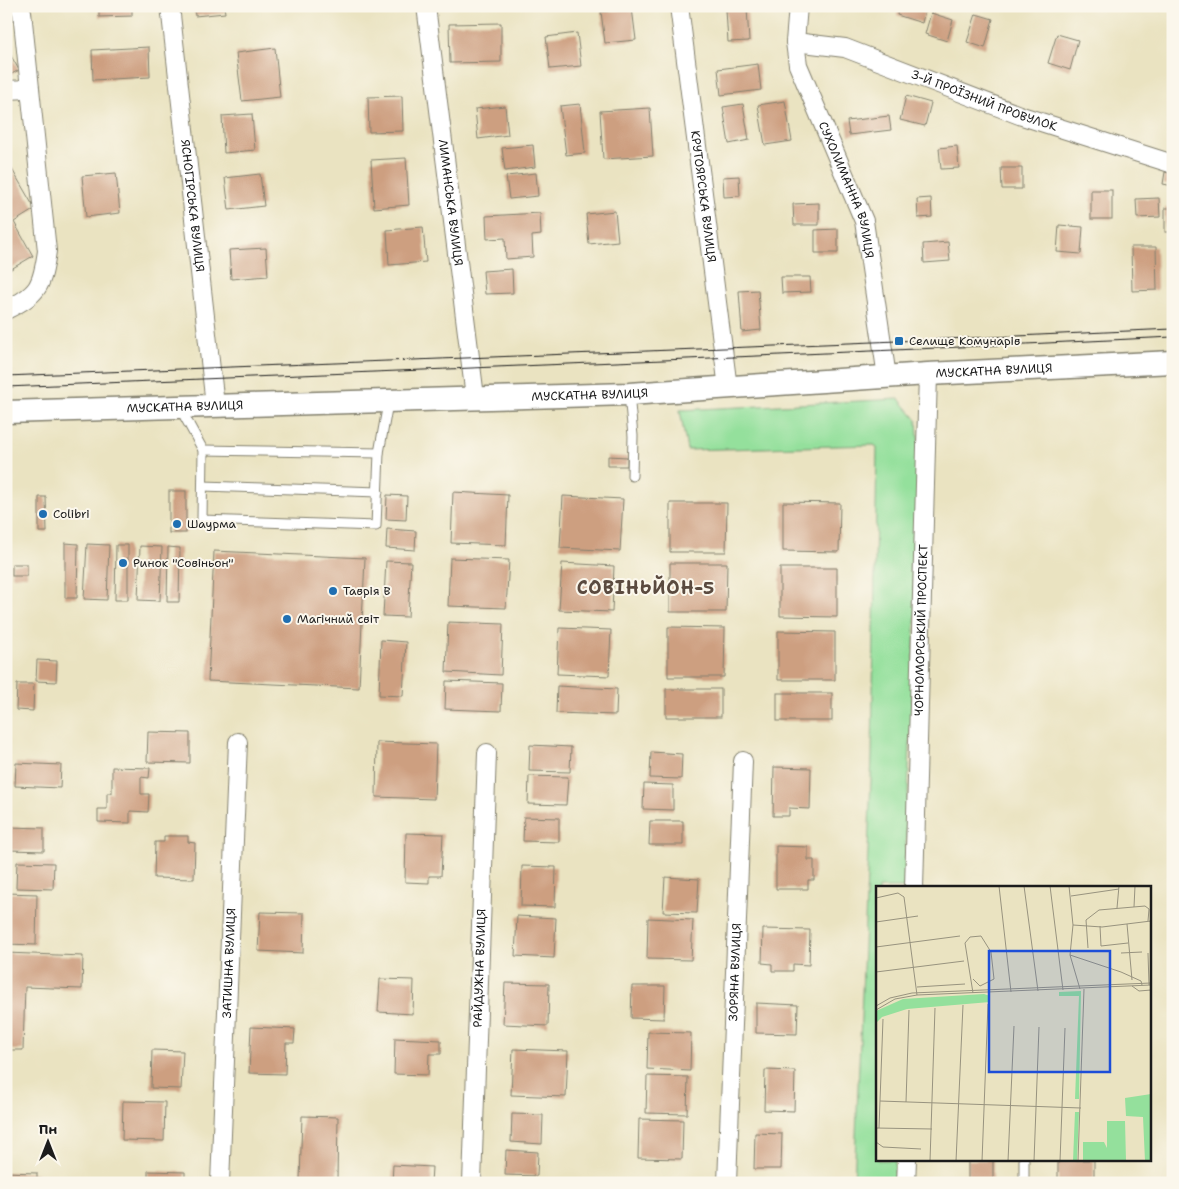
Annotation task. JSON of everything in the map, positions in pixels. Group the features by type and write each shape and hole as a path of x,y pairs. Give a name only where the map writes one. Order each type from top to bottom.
{"street":[{"path":"6,310 27,300 38,290 44,274 46,251 30,89 19,6"},
{"name":"ЯСНОГІРСЬКА ВУЛИЦЯ","path":"170,6 215,405"},
{"name":"ЛИМАНСЬКА ВУЛИЦЯ","path":"426,6 475,397"},
{"name":"КРУТОЯРСЬКА ВУЛИЦЯ","path":"679,6 728,388"},
{"name":"СУХОЛИМАННА ВУЛИЦЯ","path":"798,6 795,42 798,65 864,221 887,377"},
{"name":"3-Й ПРОЇЗНИЙ ПРОВУЛОК","path":"795,42 845,48 1022,116 1173,164"},
{"path":"6,90 30,89"},
{"name":"МУСКАТНА ВУЛИЦЯ","path":"6,412 629,394 928,374 1173,362"},
{"name":"ЧОРНОМОРСЬКИЙ ПРОСПЕКТ","path":"914,886 928,374"},
{"name":"ЗАТИШНА ВУЛИЦЯ","path":"220,1183 238,742"},
{"name":"РАЙДУЖНА ВУЛИЦЯ","path":"472,1183 487,753"},
{"name":"ЗОРЯНА ВУЛИЦЯ","path":"727,1183 743,761"},
{"path":"906,1183 907,1162"}],"lane":[{"path":"629,394 633,436 632,476"},
{"path":"180,407 203,450 202,520 376,526 380,453 388,400"},
{"path":"203,450 380,453"},
{"path":"203,486 378,492"},
{"path":"1024,1162 1024,1183"}],"green space":[{"path":"899,399 917,420 919,450 917,579 904,886 876,886 876,1162 895,1162 894,1183 854,1183 872,756 877,447 874,445 687,450 680,410"},
{"path":"6,442 10,445 10,501 6,501"}],"building":[{"path":"99,6 132,6 132,16 99,17"},
{"path":"194,6 224,6 225,13 195,16"},
{"path":"879,6 894,6 894,9 879,8"},
{"path":"899,6 926,6 922,23 897,15"},
{"path":"632,8 636,40 605,43 601,12"},
{"path":"747,8 749,41 728,42 726,10"},
{"path":"931,13 953,20 947,41 925,34"},
{"path":"976,14 993,19 985,48 967,42"},
{"path":"501,23 501,62 450,63 449,24"},
{"path":"577,33 581,66 550,69 546,37"},
{"path":"1057,34 1078,40 1070,70 1048,63"},
{"path":"6,47 19,70 6,77"},
{"path":"149,47 150,77 93,80 92,50"},
{"path":"275,48 280,97 242,101 236,53"},
{"path":"758,64 761,90 721,95 718,69"},
{"path":"402,96 403,131 369,132 368,97"},
{"path":"906,96 931,103 925,126 900,120"},
{"path":"785,101 792,141 765,145 758,105"},
{"path":"580,104 585,153 566,155 560,106"},
{"path":"743,104 749,140 729,144 723,107"},
{"path":"505,106 508,135 478,139 475,109"},
{"path":"650,108 653,156 603,159 600,111"},
{"path":"252,114 255,150 224,153 222,116"},
{"path":"889,116 891,130 849,135 847,121"},
{"path":"533,145 535,167 505,171 502,148"},
{"path":"957,146 959,168 941,169 939,148"},
{"path":"406,158 409,205 374,208 371,160"},
{"path":"6,159 35,209 14,222 33,256 6,272"},
{"path":"1001,168 1022,168 1022,189 1002,189"},
{"path":"1165,172 1173,174 1173,186 1163,184"},
{"path":"116,173 120,213 86,217 82,176"},
{"path":"536,173 538,196 509,199 506,176"},
{"path":"260,174 264,206 229,210 225,178"},
{"path":"739,176 740,196 724,197 723,177"},
{"path":"1091,190 1112,190 1112,219 1091,219"},
{"path":"931,198 932,217 918,218 917,199"},
{"path":"1159,198 1160,217 1137,218 1136,199"},
{"path":"819,203 819,225 794,225 793,204"},
{"path":"1165,208 1173,208 1173,232 1165,232"},
{"path":"615,211 618,241 589,244 586,214"},
{"path":"540,213 541,235 532,236 533,257 506,259 505,238 487,239 486,216"},
{"path":"1059,225 1083,227 1081,254 1057,252"},
{"path":"423,227 426,262 389,265 387,230"},
{"path":"838,229 838,253 815,253 815,230"},
{"path":"948,242 950,261 924,263 923,244"},
{"path":"1131,247 1156,247 1157,290 1132,291"},
{"path":"266,248 268,276 231,279 229,250"},
{"path":"512,269 513,293 485,294 483,271"},
{"path":"781,277 810,277 811,292 782,293"},
{"path":"758,290 761,330 742,332 739,291"},
{"path":"608,456 627,457 627,466 608,466"},
{"path":"169,491 186,491 186,533 169,533"},
{"path":"453,492 508,495 506,545 451,543"},
{"path":"387,495 407,496 406,520 386,519"},
{"path":"563,496 623,499 620,551 560,548"},
{"path":"39,497 46,497 47,532 39,532"},
{"path":"783,502 840,503 839,552 783,551"},
{"path":"670,503 727,503 726,552 670,552"},
{"path":"387,529 416,531 415,550 386,548"},
{"path":"65,543 78,544 77,598 65,598"},
{"path":"87,544 109,545 107,600 84,599"},
{"path":"116,545 128,545 128,600 115,600"},
{"path":"140,546 162,547 160,601 138,600"},
{"path":"168,547 180,548 179,602 167,602"},
{"name":"Магічний світ","path":"214,551 365,558 359,688 208,681"},
{"path":"450,558 509,560 506,608 448,606"},
{"path":"386,561 411,562 408,617 383,616"},
{"path":"562,563 614,566 612,612 559,610"},
{"path":"670,563 727,563 726,612 670,612"},
{"path":"12,564 27,564 27,576 12,576"},
{"path":"780,568 837,568 837,617 780,616"},
{"path":"448,622 503,624 501,675 446,672"},
{"path":"668,627 725,628 724,677 668,677"},
{"path":"559,628 611,630 609,676 557,674"},
{"path":"778,631 835,632 835,680 778,680"},
{"path":"381,640 406,642 403,696 379,695"},
{"path":"37,660 57,661 56,682 36,681"},
{"path":"446,681 502,683 501,711 445,709"},
{"path":"17,684 34,684 33,711 16,710"},
{"path":"557,686 617,689 616,715 556,713"},
{"path":"666,689 721,689 721,717 666,717"},
{"path":"777,693 832,693 832,721 777,721"},
{"path":"148,732 190,733 190,763 147,762"},
{"path":"377,742 436,744 434,799 376,797"},
{"path":"530,745 571,747 570,772 529,771"},
{"path":"651,752 682,754 681,779 650,778"},
{"path":"16,763 61,765 60,788 15,786"},
{"path":"112,767 150,768 149,778 141,777 141,794 149,794 148,812 130,811 130,823 98,822 98,809 107,809 107,793 112,793"},
{"path":"774,767 811,768 810,809 789,808 789,816 773,816"},
{"path":"529,776 568,777 566,805 528,804"},
{"path":"644,784 673,785 673,810 643,809"},
{"path":"524,817 559,818 559,842 523,841"},
{"path":"650,821 683,821 683,845 649,845"},
{"path":"9,827 44,828 44,851 9,850"},
{"path":"406,833 443,834 441,876 429,876 429,883 405,882"},
{"path":"164,836 188,836 188,842 195,843 194,879 154,878 155,842 164,842"},
{"path":"776,846 808,847 808,860 814,860 814,880 808,880 808,889 776,889"},
{"path":"17,862 54,863 53,889 16,888"},
{"path":"522,866 556,867 555,907 521,906"},
{"path":"665,877 699,879 697,913 663,912"},
{"path":"6,893 37,894 36,945 6,944"},
{"path":"260,912 304,913 303,953 258,951"},
{"path":"517,916 556,918 554,958 515,956"},
{"path":"648,918 693,920 691,960 647,959"},
{"path":"763,929 810,930 809,965 793,964 793,971 772,971 772,964 762,963"},
{"path":"6,953 83,956 82,989 25,987 23,1050 6,1050"},
{"path":"380,979 414,980 413,1014 378,1012"},
{"path":"505,983 549,984 548,1026 503,1024"},
{"path":"632,986 665,986 664,1019 631,1018"},
{"path":"756,1003 798,1005 797,1034 756,1033"},
{"path":"251,1027 295,1029 294,1043 286,1043 285,1074 249,1073"},
{"path":"648,1032 691,1033 690,1071 647,1069"},
{"path":"395,1038 441,1040 441,1054 429,1054 428,1075 394,1074"},
{"path":"513,1049 568,1051 566,1097 511,1095"},
{"path":"152,1050 183,1051 181,1089 151,1088"},
{"path":"765,1070 795,1071 794,1111 764,1110"},
{"path":"647,1076 688,1077 687,1114 646,1113"},
{"path":"123,1101 165,1102 164,1141 122,1140"},
{"path":"512,1114 543,1115 542,1144 511,1142"},
{"path":"302,1116 338,1117 337,1180 300,1180"},
{"path":"639,1119 683,1120 682,1159 638,1158"},
{"path":"755,1133 782,1134 781,1169 754,1169"},
{"path":"506,1150 538,1152 537,1176 505,1175"},
{"path":"968,1162 993,1162 993,1183 968,1183"},
{"path":"1058,1162 1094,1162 1094,1183 1058,1183"},
{"path":"393,1165 432,1167 431,1183 392,1183"},
{"path":"148,1171 185,1172 185,1183 148,1183"},
{"path":"6,1172 37,1173 37,1183 6,1183"}],"tram line":[{"path":"6,376 1173,329"},
{"path":"6,387 1173,337"}],"place":[{"name":"Селище Комунарів","path":"899,341"},
{"name":"Colibri","path":"43,514"},
{"name":"Шаурма","path":"177,524"},
{"name":"Ринок \"Совіньон\"","path":"123,563"},
{"name":"Таврія В","path":"333,591"},
{"name":"Магічний світ","path":"287,619"}],"district":[{"name":"СОВІНЬЙОН-5","path":"646,588"}]}
